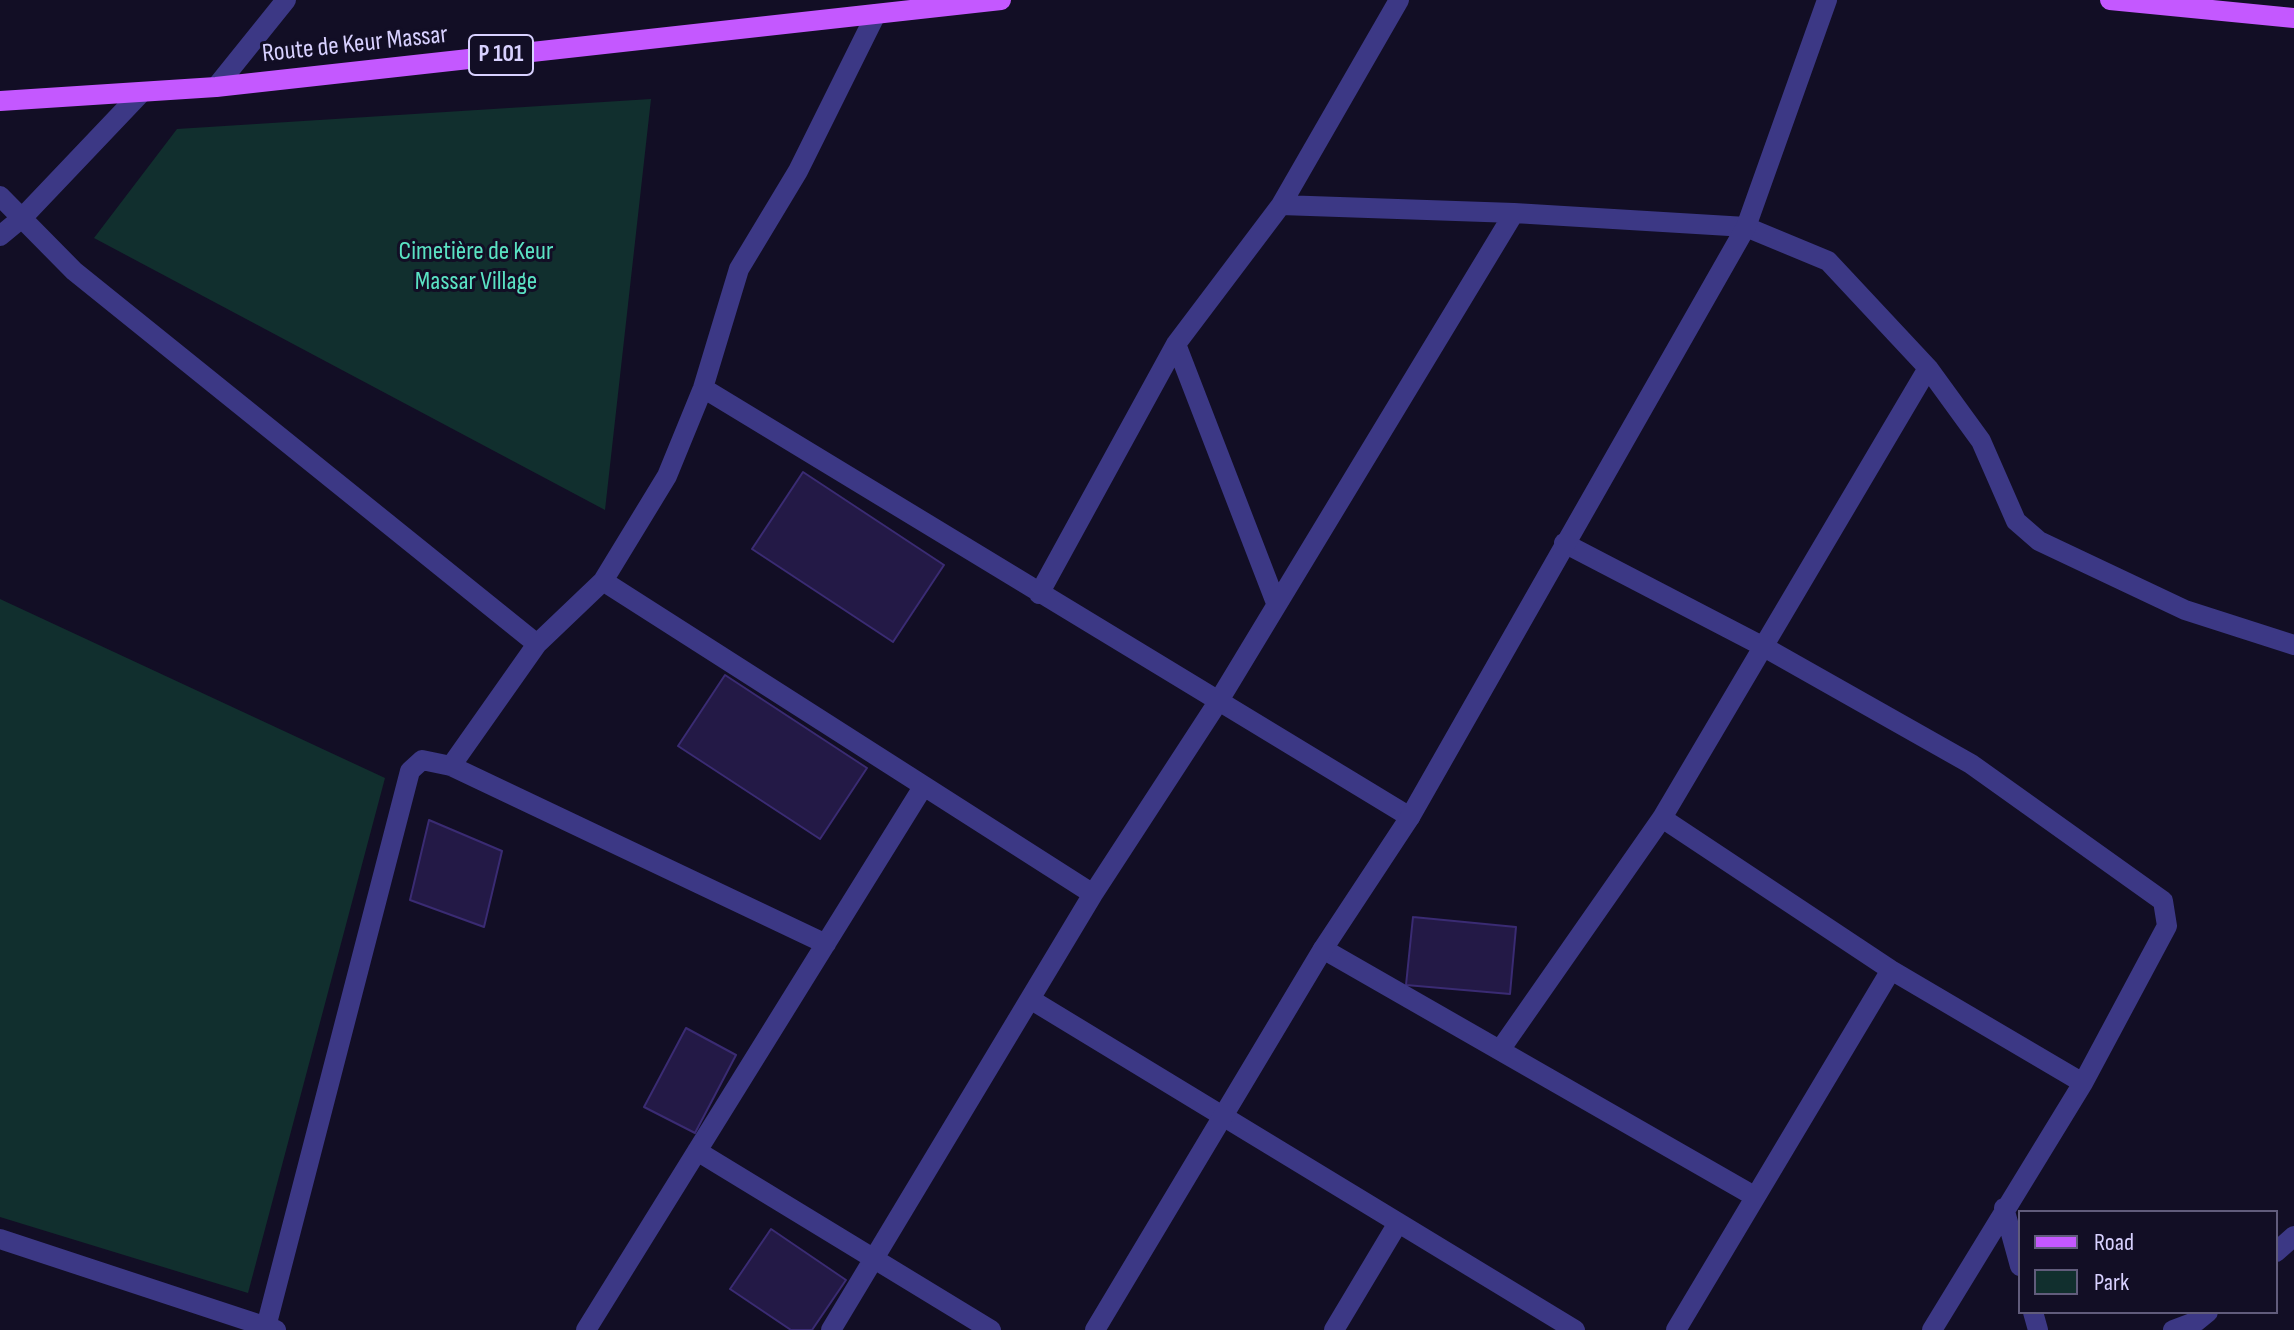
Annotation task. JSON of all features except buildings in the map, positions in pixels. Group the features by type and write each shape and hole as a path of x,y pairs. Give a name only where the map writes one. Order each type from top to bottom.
{"main road":[{"name":"Route de Keur Massar","path":"0,101 216,87 1001,0"},
{"path":"2110,0 2294,18"}],"street":[{"path":"216,87 286,0"},
{"path":"1039,594 1176,344 1281,205 1399,0"},
{"path":"1095,1330 1323,949 1410,817 1746,227 1827,0"},
{"path":"451,766 537,644 603,581 667,476 703,388 739,269 798,171 876,14"},
{"path":"0,236 23,217 140,94"},
{"path":"0,196 74,271 537,644"},
{"path":"1281,205 1514,213 1746,227 1828,261 1928,368 1981,441 2016,521 2039,541 2185,610 2294,645"},
{"path":"831,1330 1093,894 1218,702 1514,213"},
{"path":"1176,344 1276,603"},
{"path":"1500,1050 1662,818 1928,368"},
{"path":"703,388 1410,817"},
{"path":"1564,543 1764,647 1971,764 2163,901 2167,926 2083,1083 1932,1330"},
{"path":"603,581 1093,894"},
{"path":"0,1239 271,1328 410,771 422,760 451,766 826,944"},
{"path":"586,1330 923,787"},
{"path":"1662,818 1891,970 2083,1083"},
{"path":"1323,949 1754,1196"},
{"path":"1676,1330 1891,970"},
{"path":"1030,999 1575,1330"},
{"path":"697,1151 991,1330"},
{"path":"2004,1208 2018,1259"},
{"path":"1334,1330 1398,1223"},
{"path":"2278,1250 2294,1236"},
{"path":"2173,1330 2204,1321"}],"green space":[{"name":"Cimetière de Keur Massar Village","path":"651,99 605,510 94,238 177,129"},
{"path":"0,599 385,778 248,1293 0,1217"}]}
